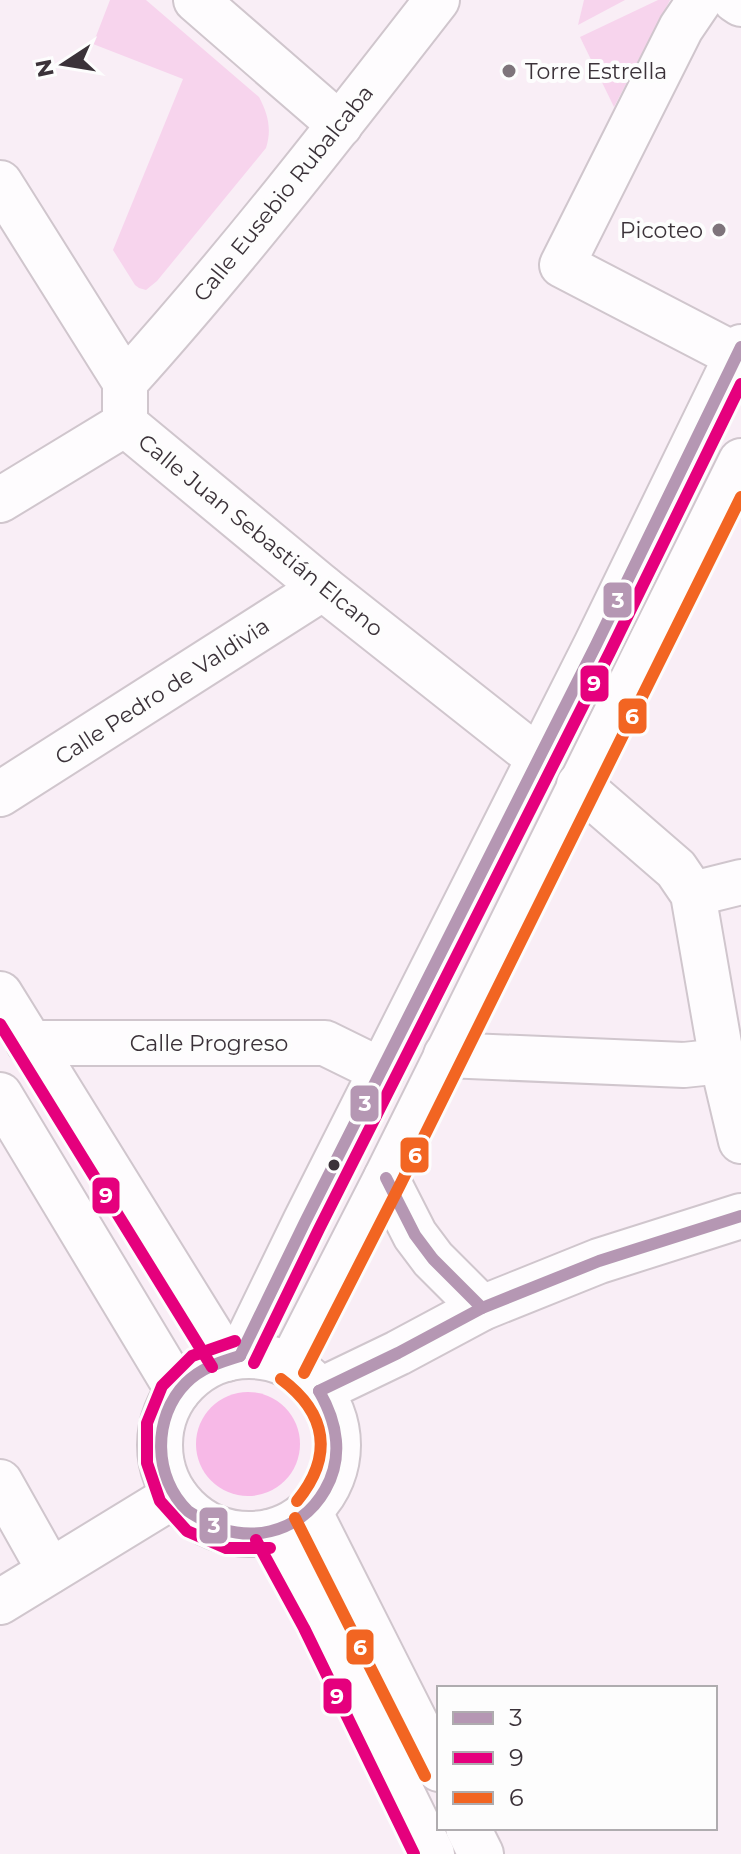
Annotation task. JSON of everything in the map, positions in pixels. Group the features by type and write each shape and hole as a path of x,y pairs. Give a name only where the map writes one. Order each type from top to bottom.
{"street":[{"path":"196,0 340,125"},
{"name":"Calle Eusebio Rubalcaba","path":"0,500 125,403 181,320 437,0"},
{"path":"233,1358 382,1071 739,352 562,265 681,28 700,0"},
{"path":"735,0 741,4"},
{"name":"Calle Juan Sebastián Elcano","path":"0,183 125,403 323,588 538,758"},
{"path":"305,1379 386,1178 741,461"},
{"name":"Calle Pedro de Valdivia","path":"0,794 323,588"},
{"path":"579,785 676,869 693,894 722,1061 741,1141"},
{"path":"693,894 741,882"},
{"path":"0,994 233,1358"},
{"name":"Calle Progreso","path":"29,1043 325,1043 382,1071"},
{"path":"446,1055 684,1065 722,1061"},
{"path":"0,1095 178,1391"},
{"path":"386,1178 415,1235 433,1259 482,1308"},
{"path":"305,1379 398,1353 482,1308 599,1261 741,1216"},
{"path":"233,1358 266,1358 305,1379 331,1410 337,1453 327,1488 309,1511 270,1532 239,1534 217,1528 191,1513 175,1495 164,1470 160,1443 165,1416 178,1391 203,1369 233,1358"},
{"path":"0,1482 50,1571"},
{"path":"0,1602 175,1495"},
{"path":"309,1511 437,1765"},
{"path":"270,1532 318,1621 432,1854"},
{"path":"469,1830 481,1854"}],"shaded area":[{"path":"110,0 146,0 259,97 268,122 266,148 157,281 146,290 135,285 113,250 183,79 93,44"},
{"path":"584,0 625,0 578,25"},
{"path":"658,0 670,0 614,107 580,37"},
{"path":"248,1392 268,1396 285,1407 296,1424 300,1444 296,1464 285,1481 268,1492 248,1496 228,1492 211,1481 200,1464 196,1444 200,1424 211,1407 228,1396"}],"transit line":[{"name":"3","path":"240,1356 596,645 741,347"},
{"name":"9","path":"254,1363 741,384"},
{"name":"6","path":"304,1373 741,497"},
{"name":"9","path":"0,1024 212,1367"},
{"name":"3","path":"386,1178 415,1235 433,1259 482,1308"},
{"name":"3","path":"319,1391 482,1308 599,1261 741,1216"},
{"name":"9","path":"235,1341 192,1356 162,1386 147,1423 147,1463 160,1501 187,1531 226,1548 270,1548"},
{"name":"3","path":"240,1356 204,1369 186,1383 175,1397 162,1430 163,1465 176,1497 188,1511 219,1528 253,1534 286,1526 301,1517 325,1490 335,1465 336,1440 330,1415 319,1391"},
{"name":"6","path":"281,1379 308,1406 320,1436 317,1468 297,1501"},
{"name":"6","path":"295,1518 425,1776"},
{"name":"9","path":"256,1540 304,1628 414,1854"}],"place":[{"name":"Torre Estrella","path":"509,71"},
{"name":"Picoteo","path":"719,230"}]}
